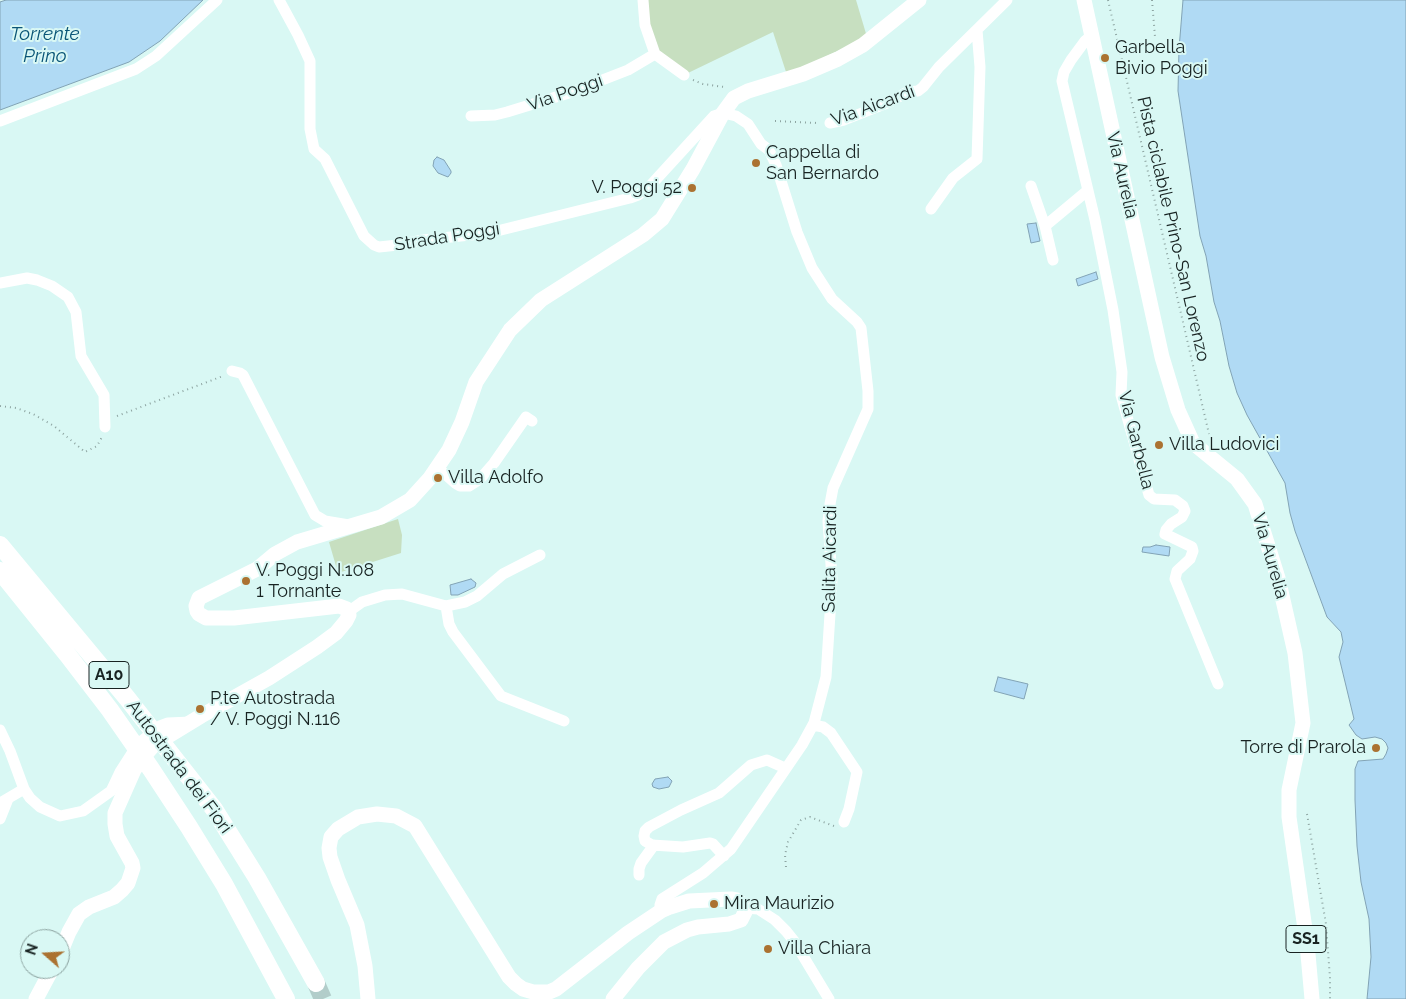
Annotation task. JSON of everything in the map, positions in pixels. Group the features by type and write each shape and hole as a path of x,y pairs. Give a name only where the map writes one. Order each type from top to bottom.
{"highway":[{"name":"Autostrada dei Fiori","path":"0,545 134,706 214,809 257,878 316,983"},
{"name":"Autostrada dei Fiori","path":"0,572 110,710 189,827 244,920 286,999"}],"main road":[{"path":"70,930 79,914 89,907 114,897 128,883 133,868 132,863 118,836 115,819 118,805 134,770 144,756 155,744 317,647 343,626 348,618 348,612 344,607 331,606 234,618 210,618 199,614 196,602 203,596 257,570 275,554 297,542 381,517 410,500 437,467 456,437 476,382 510,330 541,300 643,235 662,219 730,103 739,95 757,87 803,74 838,59 864,44 919,0"},
{"name":"Via Aurelia","path":"1084,0 1162,357 1178,410 1193,443 1237,479 1255,504 1278,578 1295,653 1303,723 1289,790 1289,816 1306,934 1312,999"},
{"path":"368,999 366,966 357,925 338,880 329,848 334,832 348,821 358,817 386,814 396,816 415,826 509,977 523,989 540,992 549,992 556,989 628,933 661,911 681,903 731,899 737,900 744,905 744,915 741,920 687,930 664,942 638,968 613,999"},
{"path":"36,999 47,979"}],"street":[{"path":"0,121 136,69 156,56 217,0"},
{"name":"Strada Poggi","path":"279,0 310,61 310,129 314,149 325,158 364,236 374,245 380,247 434,238 489,233 638,195 650,186 714,116 724,112"},
{"path":"643,0 645,25 655,54 684,75"},
{"name":"Via Aicardi","path":"830,123 844,120 890,102 907,92 918,91 1007,0"},
{"path":"931,209 953,178 978,159 980,67 977,30"},
{"name":"Via Garbella","path":"1091,36 1071,60 1062,78 1095,220 1112,310 1122,372 1121,395 1150,498 1175,500 1183,506 1185,511 1182,517 1171,524 1165,534 1192,547 1192,555 1177,570 1175,579 1218,684"},
{"name":"Via Poggi","path":"471,116 496,115 569,93 628,70 655,54"},
{"name":"Salita Aicardi","path":"661,911 662,899 704,873 735,844 802,745 813,725 821,699 827,659 832,579 828,521 832,488 868,409 862,331 857,322 832,299 812,268 797,232 776,165 769,150 761,144 748,124 736,116 724,112"},
{"path":"1031,186 1045,226 1053,260"},
{"path":"1045,226 1087,191"},
{"path":"0,283 27,278 56,288 68,296 73,303 78,321 81,356 104,395 106,424"},
{"path":"232,371 242,375 315,515 325,521 350,525"},
{"path":"437,467 455,483 469,486 480,479 494,463 526,417 532,421"},
{"path":"348,612 362,602 385,595 402,594 446,606 465,602 476,596 503,574 540,555"},
{"path":"446,606 449,624 453,632 501,696 564,721"},
{"path":"0,730 27,793 40,807 60,816 83,811 111,791 138,744 152,732 168,723 191,722"},
{"path":"813,725 823,727 831,733 857,772 849,809 844,822"},
{"path":"724,856 714,844 710,843 683,847 654,845 645,840 645,831 681,810 719,793 751,765 767,760 786,768"},
{"path":"0,819 4,801 27,793"},
{"path":"639,875 640,863 654,845"},
{"path":"745,908 758,909 775,920 786,931 829,999"}],"path":[{"name":"Pista ciclabile Prino-San Lorenzo","path":"1108,0 1209,434"},
{"path":"1152,0 1155,37"},
{"path":"684,75 695,81 729,89"},
{"name":"Via Aicardi","path":"775,122 830,123"},
{"path":"0,406 16,408 34,414 54,426 85,452 97,446 106,424 144,405 214,380 232,371"},
{"path":"1306,814 1326,924 1330,999"},
{"path":"786,867 785,855 788,842 801,820 810,817 820,822 840,827 844,822"}],"green space":[{"path":"646,0 856,0 867,37 787,75 773,32 688,73 657,52 652,38"},
{"path":"398,519 402,535 401,553 338,573 329,542"}],"water":[{"name":"Torrente Prino","path":"6,0 203,0 160,41 129,62 0,110 0,2"},
{"path":"1183,0 1406,0 1406,999 1367,999 1371,957 1369,919 1361,882 1357,846 1355,769 1358,761 1383,759 1388,748 1382,739 1375,737 1362,739 1356,735 1349,725 1354,719 1339,657 1343,642 1341,632 1327,617 1295,531 1285,483 1247,415 1237,393 1229,366 1220,321 1214,302 1206,256 1200,236 1178,91"},
{"path":"437,157 444,160 451,171 448,177 438,173 433,166 434,160"},
{"path":"1036,223 1040,241 1031,243 1027,224"},
{"path":"1096,272 1098,279 1078,286 1076,279"},
{"path":"1156,545 1170,547 1169,556 1142,552 1143,547"},
{"path":"471,579 476,583 475,587 458,595 451,595 450,585"},
{"path":"998,677 1028,684 1024,699 994,691"},
{"path":"668,777 672,781 669,787 659,789 653,787 652,784 655,779"}],"tunnel":[{"path":"316,983 323,999"}],"place":[{"name":"Garbella Bivio Poggi","path":"1105,58"},
{"name":"Cappella di San Bernardo","path":"756,163"},
{"name":"V. Poggi 52","path":"692,188"},
{"name":"Villa Ludovici","path":"1159,445"},
{"name":"Villa Adolfo","path":"438,478"},
{"name":"V. Poggi N.108 1 Tornante","path":"246,581"},
{"name":"P.te Autostrada / V. Poggi N.116","path":"200,709"},
{"name":"Torre di Prarola","path":"1376,748"},
{"name":"Mira Maurizio","path":"714,904"},
{"name":"Villa Chiara","path":"768,949"}]}
